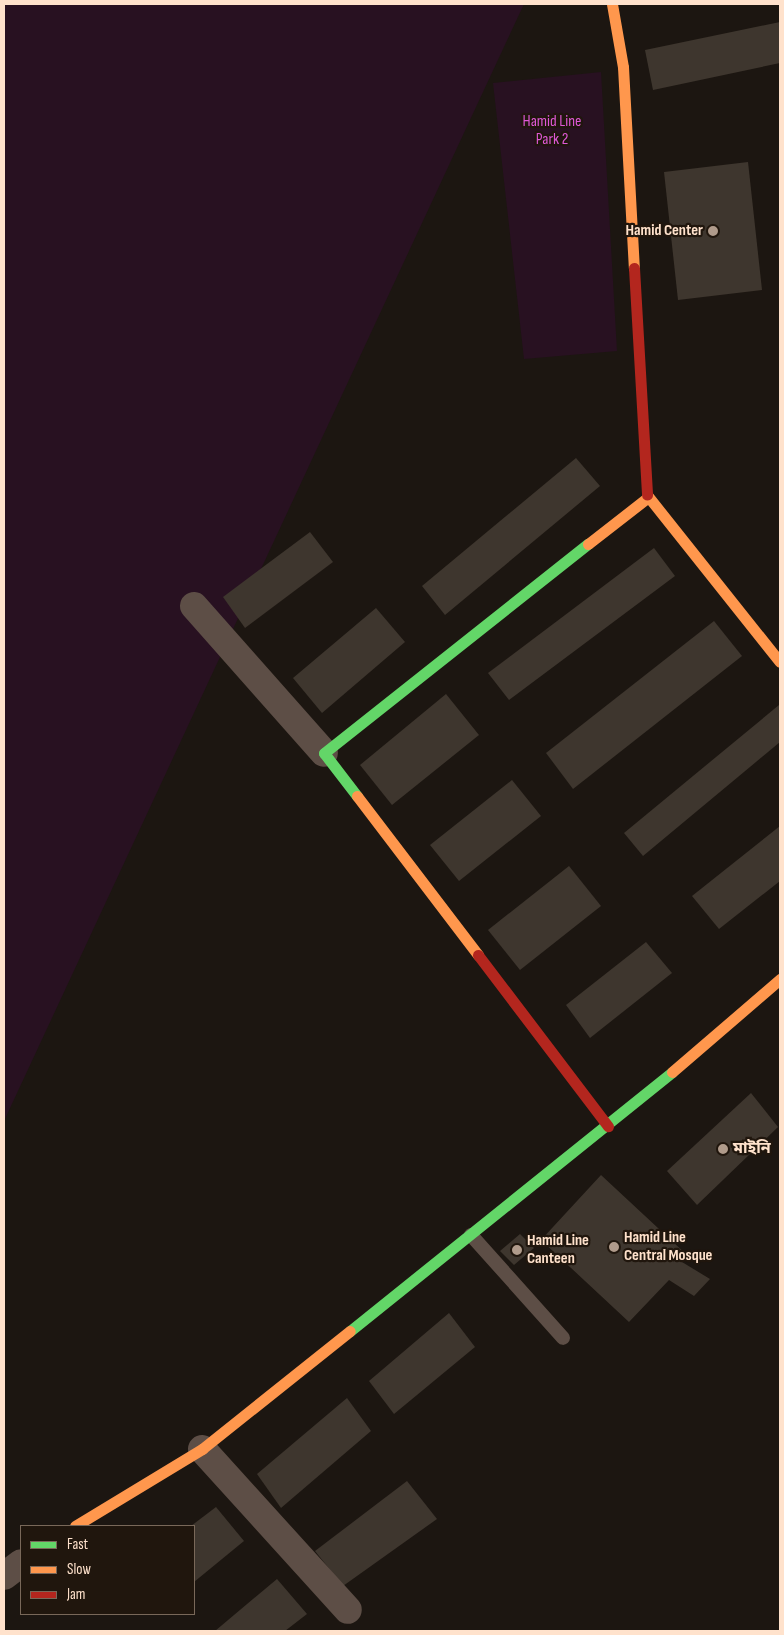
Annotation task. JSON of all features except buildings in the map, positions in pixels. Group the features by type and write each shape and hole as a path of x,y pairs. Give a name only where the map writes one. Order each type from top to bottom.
{"street":[{"path":"612,4 624,76 647,498 780,662"},
{"path":"324,753 647,498"},
{"path":"194,606 324,753 608,1126"},
{"path":"77,1525 202,1449 608,1126 780,979"},
{"path":"202,1449 348,1610"},
{"path":"4,1576 20,1564"}],"lane":[{"path":"471,1235 563,1338"}],"green space":[{"path":"4,4 524,4 4,1121"},
{"name":"Hamid Line Park 2","path":"601,72 617,351 524,359 493,83"}],"traffic: fast":[{"path":"357,796 324,753 588,544"},
{"path":"350,1331 672,1072"}],"traffic: slow":[{"path":"612,4 623,67 634,268"},
{"path":"647,495 780,662"},
{"path":"588,544 647,498"},
{"path":"357,796 478,955"},
{"path":"672,1072 780,979"},
{"path":"77,1525 202,1449 350,1331"}],"traffic: jam":[{"path":"634,268 647,495"},
{"path":"478,955 608,1126"}],"place":[{"name":"Hamid Center","path":"713,231"},
{"name":"মাইনি","path":"723,1149"},
{"name":"Hamid Line Central Mosque","path":"614,1247"},
{"name":"Hamid Line Canteen","path":"517,1250"}]}
